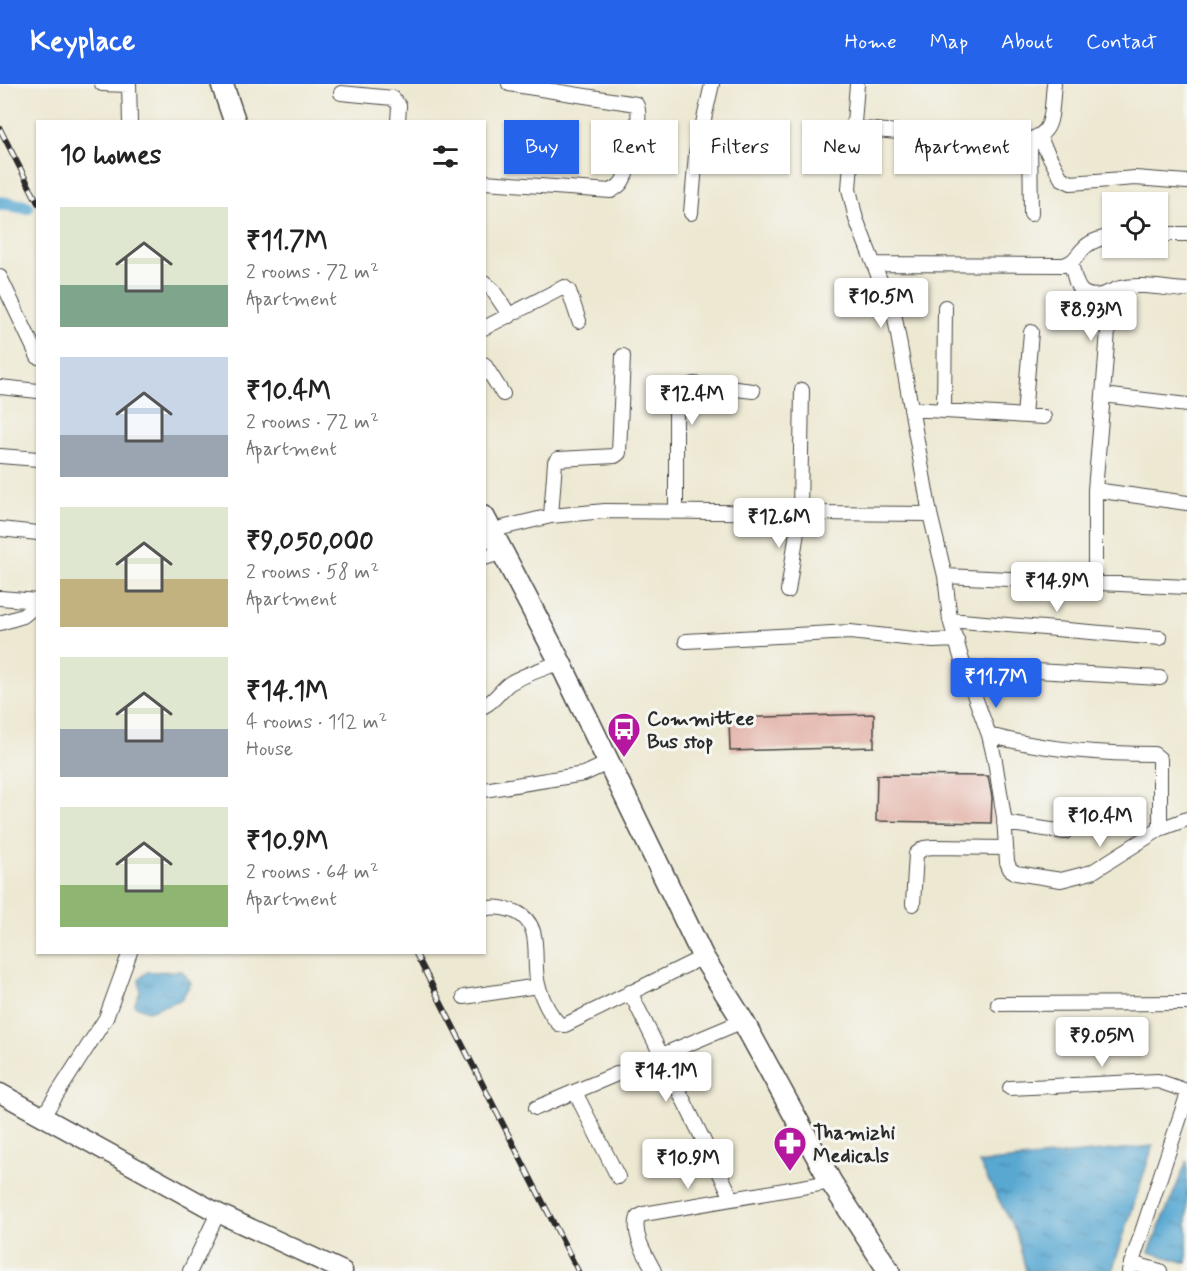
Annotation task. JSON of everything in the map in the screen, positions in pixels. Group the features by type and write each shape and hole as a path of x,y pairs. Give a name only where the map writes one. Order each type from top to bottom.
{"highway":[{"path":"222,84 233,120"},
{"path":"489,524 494,555 560,662 703,957 743,1021 831,1182 890,1271"}],"main road":[{"path":"0,1093 218,1213 343,1271"}],"street":[{"path":"102,84 129,85 130,120"},
{"path":"486,182 611,191 623,181 635,143 639,110 636,104 509,84"},
{"path":"691,213 696,154 712,84"},
{"path":"854,120 857,84"},
{"path":"882,131 1012,142 1034,139 1048,127 1054,84"},
{"path":"341,93 393,98 399,106 399,120"},
{"path":"1034,139 1066,182 1135,178 1187,182"},
{"path":"1031,214 1034,139"},
{"path":"850,174 849,189 856,219 895,318 930,514 945,576 950,620 964,667 989,735 1004,823 1007,862 1010,869 1016,873 1061,880 1092,872 1160,829 1187,819"},
{"path":"1168,234 1187,234"},
{"path":"874,264 1071,263 1089,244 1102,240"},
{"path":"1071,263 1078,287 1083,292 1099,296 1134,287 1187,290"},
{"path":"0,277 36,353"},
{"path":"486,284 510,316"},
{"path":"486,327 564,287 569,291 579,321"},
{"path":"1095,583 1095,490 1111,292"},
{"path":"944,411 945,307"},
{"path":"0,313 16,315"},
{"path":"1024,416 1031,332"},
{"path":"551,516 555,462 558,459 615,456 619,453 623,356"},
{"path":"486,367 503,394"},
{"path":"676,511 676,402 679,393 684,386 694,384 753,391"},
{"path":"0,387 36,391"},
{"path":"788,591 800,512 802,390"},
{"path":"1103,395 1187,405"},
{"path":"911,409 1044,417"},
{"path":"0,456 36,459"},
{"path":"1095,490 1187,503"},
{"path":"489,524 605,511 930,514"},
{"path":"0,529 36,533"},
{"path":"945,576 1187,586"},
{"path":"0,598 36,602"},
{"path":"0,623 23,616 36,604"},
{"path":"950,620 1160,638"},
{"path":"686,641 850,632 933,641 957,640"},
{"path":"486,705 494,701 502,689 512,682 560,662"},
{"path":"964,667 1160,678"},
{"path":"989,735 1048,748 1110,754 1154,754 1160,764 1160,829"},
{"path":"486,790 584,774 610,762"},
{"path":"1004,823 1065,832"},
{"path":"913,904 916,854 919,850 933,847 1006,848"},
{"path":"486,909 505,908 525,916 529,921 535,942 538,986 559,1024 565,1025 703,957"},
{"path":"43,1116 106,1018 129,954"},
{"path":"464,997 538,986"},
{"path":"630,992 732,1198"},
{"path":"998,1004 1187,1003"},
{"path":"536,1108 743,1021"},
{"path":"1010,1088 1158,1081 1187,1091"},
{"path":"575,1092 618,1177"},
{"path":"1160,1271 1130,1267 1187,1096"},
{"path":"654,1271 636,1233 635,1224 638,1217 732,1198 831,1182"},
{"path":"190,1271 218,1213"}],"water":[{"path":"182,971 191,983 181,1000 148,1011 134,1005 140,992 139,979 147,972"},
{"path":"1153,1146 1112,1271 1026,1271 1016,1232 979,1163"},
{"path":"1187,1161 1187,1263 1149,1252"}],"building":[{"path":"874,714 874,747 730,751 729,718"},
{"path":"877,775 988,776 992,797 991,823 876,821"}],"waterway":[{"path":"0,203 27,207"}],"railway":[{"path":"0,129 36,199"},
{"path":"416,954 578,1271"}],"place":[{"name":"Committee Bus stop","path":"624,758"},
{"name":"Thamizhi Medicals","path":"790,1172"}]}
